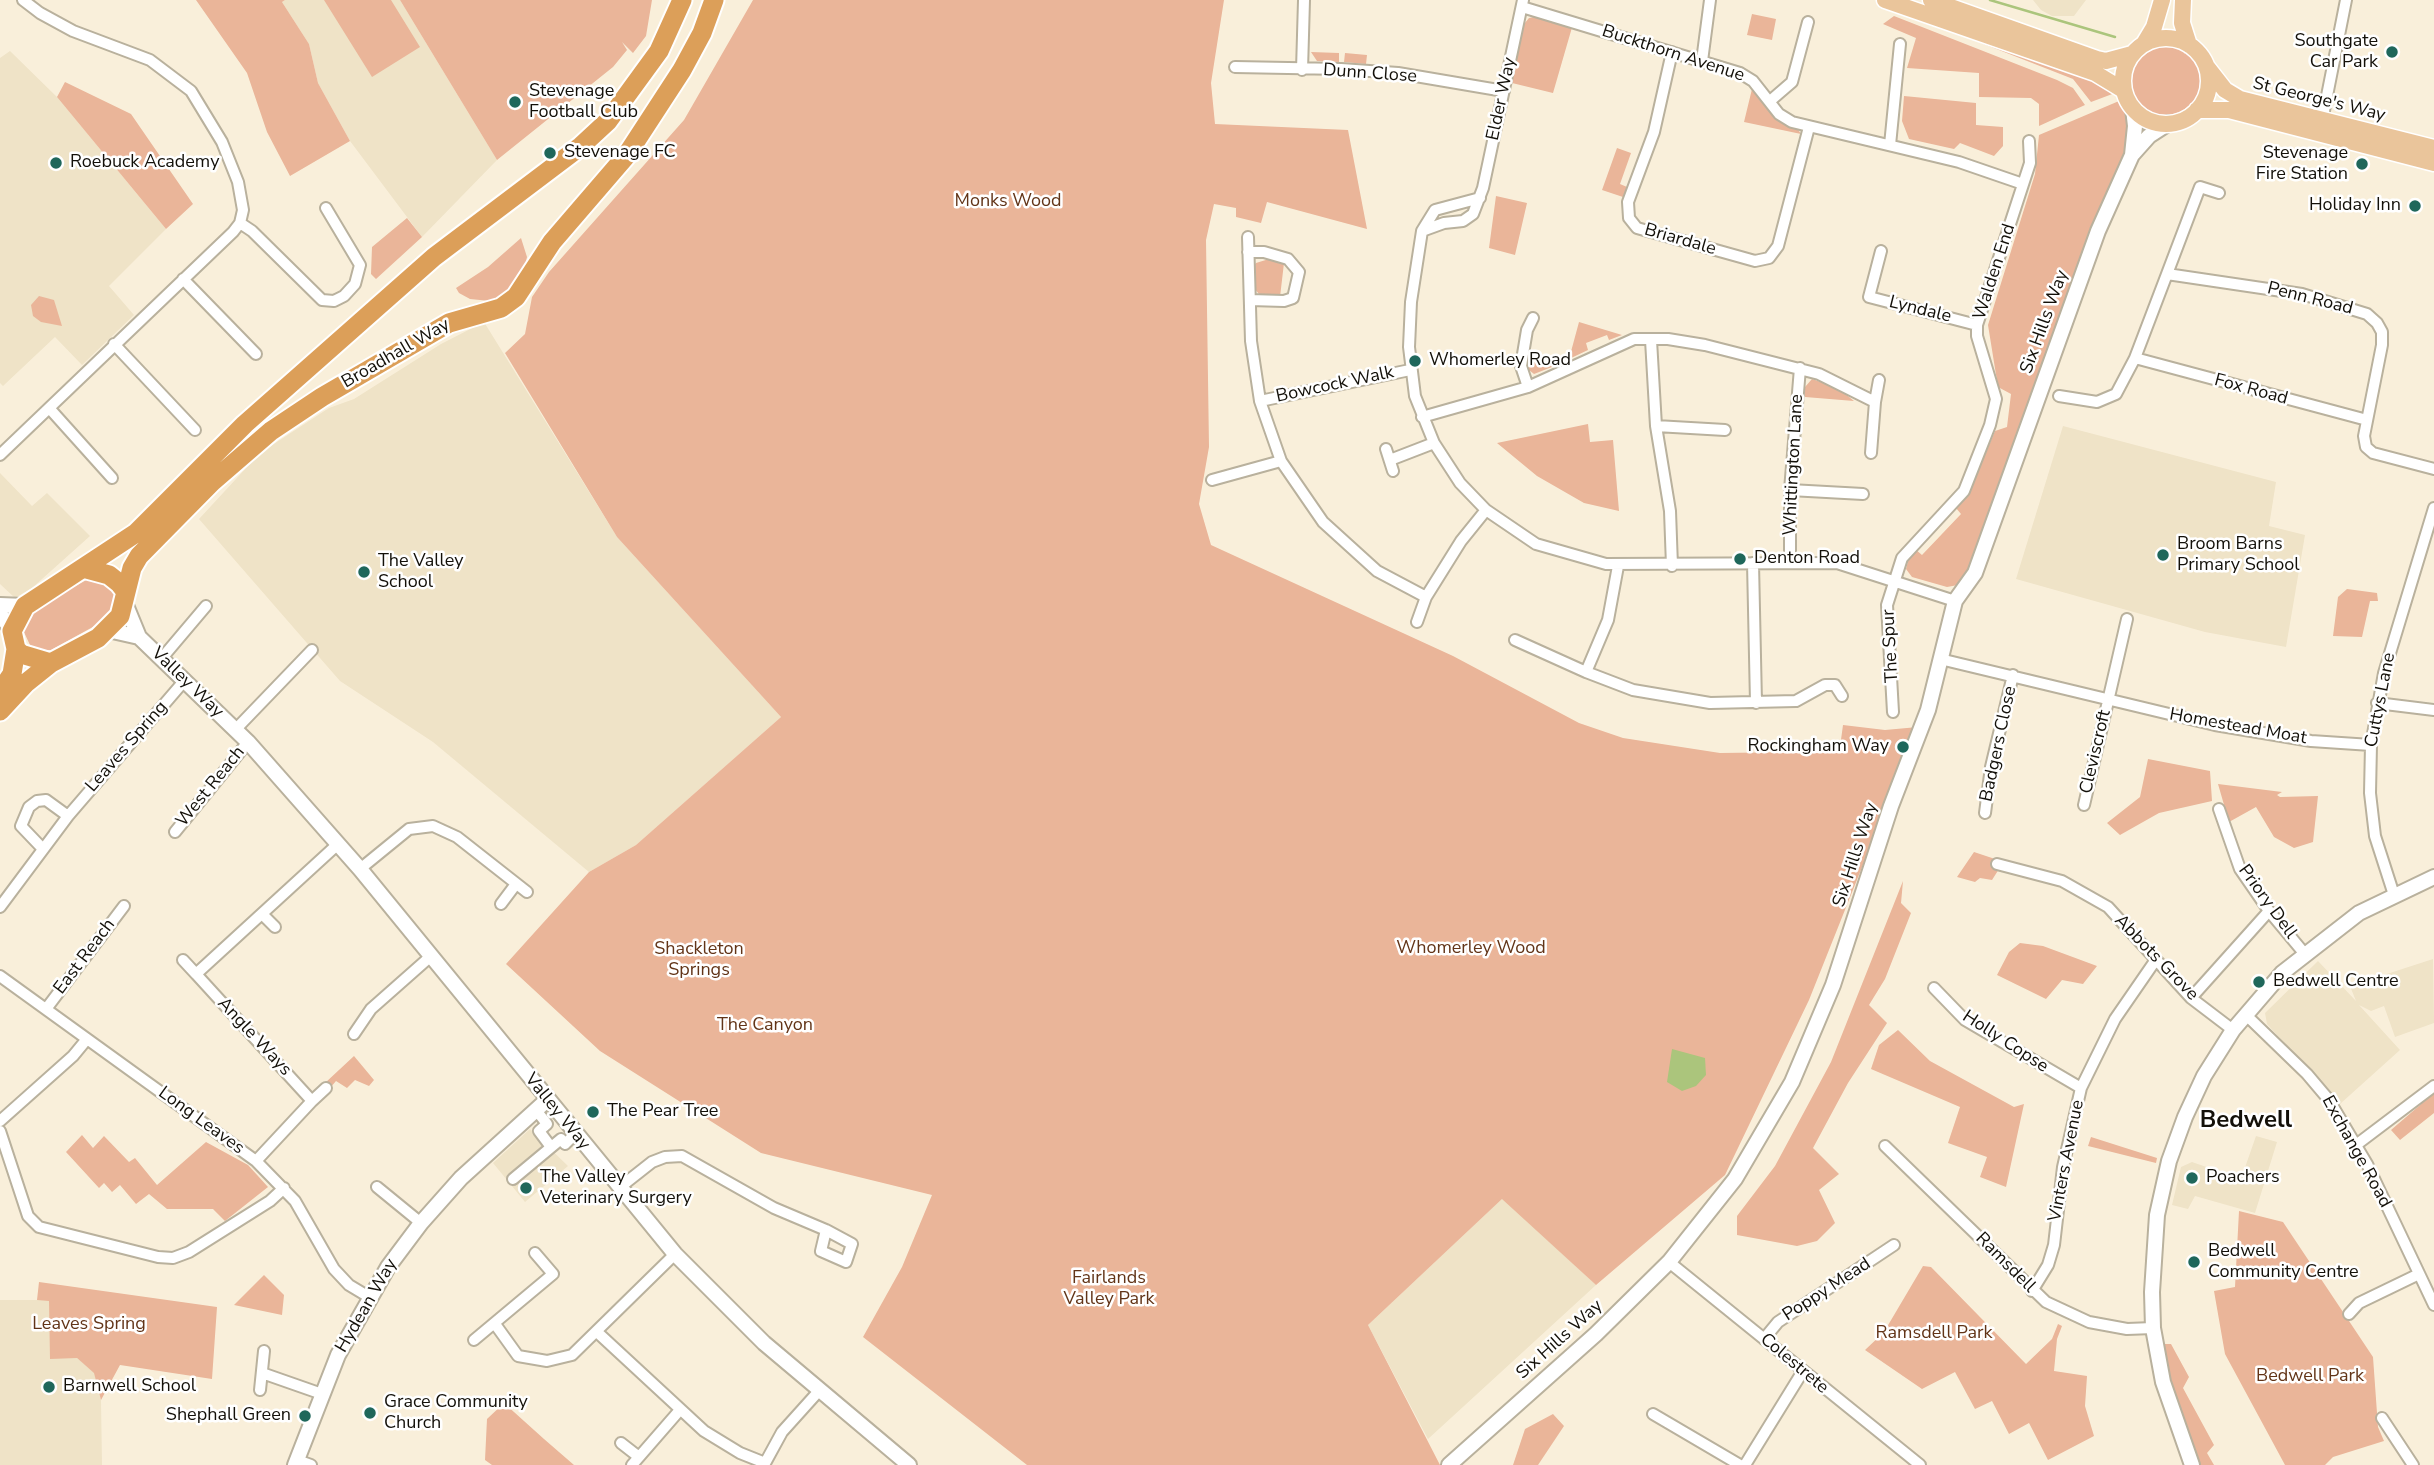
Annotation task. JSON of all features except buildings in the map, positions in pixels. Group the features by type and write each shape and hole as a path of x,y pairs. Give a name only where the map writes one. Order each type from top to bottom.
{"highway":[{"name":"Broadhall Way","path":"24,606 143,527 245,424 449,244 581,146 608,121 659,51 682,0"},
{"name":"Broadhall Way","path":"108,630 120,616 132,568 139,556 212,482 271,431 321,397 449,323 501,309 516,298 552,242 634,145 682,71 702,33 713,0"},
{"path":"83,568 109,575 125,598"},
{"path":"0,692 12,674 14,640 24,606"},
{"path":"0,711 26,683 51,663 108,630"},
{"path":"14,640 27,657 51,663"}],"main road":[{"path":"1885,0 2095,74 2123,90"},
{"path":"1931,0 2096,59 2106,61 2132,54"},
{"path":"2162,0 2154,27 2145,42 2132,54 2123,74 2123,90 2133,109 2144,118 2169,123 2197,110 2207,89 2207,67 2189,45 2182,23 2183,0"},
{"path":"2145,42 2170,39 2189,45"},
{"name":"St George's Way","path":"2207,67 2225,90 2240,99 2434,148"},
{"name":"St George's Way","path":"2197,110 2229,110 2434,163"}],"street":[{"path":"1,452 50,409 240,223 243,210 238,182 220,137 191,91 150,60 73,30 40,13 23,0"},
{"path":"1302,70 1304,0"},
{"path":"1702,61 1710,0"},
{"path":"2322,121 2346,0"},
{"name":"Buckthorn Avenue","path":"1522,4 1747,76 1785,119 1959,162 2023,184"},
{"name":"Elder Way","path":"1422,231 1444,223 1462,222 1473,214 1480,198 1522,4"},
{"path":"1770,101 1792,82 1808,22"},
{"path":"1890,145 1900,44"},
{"name":"Briardale","path":"1672,52 1654,132 1628,202 1629,218 1637,228 1755,261 1769,258 1778,246 1810,127"},
{"name":"Dunn Close","path":"1235,67 1398,73 1504,91"},
{"name":"Six Hills Way","path":"2132,155 2135,127 2133,109"},
{"name":"Six Hills Way","path":"1448,1465 1596,1334 1669,1262 1713,1209 1761,1139 1815,1033 1891,806 1928,710 1955,601 1975,573 2098,231 2132,155 2149,136 2169,123"},
{"name":"Walden End","path":"1894,580 1908,550 1964,491 1990,425 1996,400 1977,336 1977,325 2030,163 2029,141"},
{"path":"2059,396 2097,402 2107,400 2122,387 2200,187 2219,193"},
{"path":"1480,198 1436,209 1422,231 1409,316 1410,370 1422,417 1434,443 1460,483 1486,510 1536,544 1618,566 1790,561 1836,563 1955,601"},
{"path":"240,223 253,231 322,300 334,301 344,296 355,284 360,271 358,258 326,208"},
{"path":"1248,237 1254,372 1260,401 1280,461 1323,522 1348,547 1377,570 1426,597"},
{"name":"Lyndale","path":"1881,251 1869,297 1977,325"},
{"path":"1248,252 1264,252 1288,259 1299,272 1293,298 1284,301 1250,300"},
{"name":"Penn Road","path":"2167,274 2302,294 2373,318 2380,328 2382,339 2364,442 2370,451 2434,469"},
{"path":"183,279 256,354"},
{"path":"1528,387 1521,366 1527,330 1533,318"},
{"path":"1422,417 1528,387 1612,346 1634,340 1696,343 1800,368 1838,382 1875,402"},
{"path":"1651,340 1656,426 1670,511 1672,566"},
{"path":"114,344 195,430"},
{"name":"Fox Road","path":"2135,358 2367,420"},
{"name":"Whittington Lane","path":"1790,561 1790,490 1800,368"},
{"name":"Bowcock Walk","path":"1260,401 1410,370"},
{"path":"1871,453 1879,380"},
{"path":"50,409 111,478"},
{"path":"1656,426 1725,430"},
{"path":"1389,460 1434,443"},
{"path":"1212,480 1280,461"},
{"path":"1790,490 1863,494"},
{"name":"Cuttys Lane","path":"2394,895 2375,836 2370,793 2371,745 2377,703 2434,508"},
{"path":"1417,622 1426,597 1461,541 1486,510"},
{"path":"1753,563 1756,703"},
{"path":"1586,672 1608,620 1618,566"},
{"name":"The Spur","path":"1893,712 1893,665 1886,625 1887,605 1894,580"},
{"name":"Valley Way","path":"125,598 139,637 236,729 360,869 431,956 542,1105 575,1135 676,1254 721,1302 818,1392 909,1465"},
{"path":"0,605 24,606"},
{"path":"162,658 206,606"},
{"path":"0,614 14,640"},
{"path":"2108,699 2127,620"},
{"name":"Valley Way","path":"108,630 139,637"},
{"path":"1515,640 1586,672 1656,695 1710,703 1796,701 1825,685 1835,685 1842,696"},
{"name":"Valley Way","path":"236,729 312,650"},
{"name":"Homestead Moat","path":"1940,659 2229,727 2311,741 2371,745"},
{"name":"Badgers Close","path":"1984,813 1991,767 2013,675"},
{"name":"Leaves Spring","path":"0,907 68,816 185,680"},
{"name":"Cleviscroft","path":"2084,805 2108,699"},
{"path":"2377,703 2434,710"},
{"name":"West Reach","path":"174,832 248,742"},
{"path":"43,849 21,826 29,807 34,802 46,800 68,816"},
{"name":"Priory Dell","path":"2218,809 2240,869 2269,911 2304,953"},
{"path":"360,869 409,829 433,826 457,837 527,892"},
{"path":"196,974 338,844"},
{"name":"Abbots Grove","path":"1997,864 2062,881 2108,908 2191,998 2233,1030"},
{"path":"2192,1465 2163,1382 2153,1328 2154,1238 2169,1161 2195,1094 2245,1014 2304,953 2360,913 2434,877"},
{"path":"501,904 516,884"},
{"name":"East Reach","path":"46,1009 124,906"},
{"path":"2191,998 2269,911"},
{"path":"262,914 275,927"},
{"path":"354,1034 371,1009 431,956"},
{"name":"Angle Ways","path":"183,960 312,1101"},
{"name":"Vinters Avenue","path":"2032,1291 2048,1265 2054,1245 2063,1167 2081,1088 2115,1018 2155,961"},
{"name":"Long Leaves","path":"0,976 256,1161 284,1188 300,1209 334,1269 349,1285 369,1297"},
{"name":"Holly Copse","path":"1934,988 1965,1020 2081,1088"},
{"name":"Exchange Road","path":"2245,1014 2324,1093 2357,1145 2434,1305"},
{"path":"0,1121 73,1056 87,1039"},
{"path":"2357,1145 2434,1086"},
{"path":"256,1161 326,1088"},
{"path":"542,1105 547,1124 539,1131 551,1147"},
{"name":"Hydean Way","path":"301,1463 322,1394 369,1297 421,1223 495,1144 542,1105"},
{"path":"0,1130 28,1216 39,1227 158,1257 173,1258 189,1252 270,1201 284,1188"},
{"path":"513,1179 561,1139 565,1144 575,1135"},
{"name":"Ramsdell","path":"1885,1146 2032,1291 2065,1314 2127,1329 2153,1328"},
{"path":"619,1188 652,1162 666,1157 682,1156 753,1198 826,1230"},
{"path":"377,1188 421,1223"},
{"name":"Poppy Mead","path":"1764,1339 1778,1322 1894,1245"},
{"path":"474,1340 553,1274 536,1253"},
{"path":"495,1324 518,1356 547,1361 572,1355 676,1254"},
{"name":"Colestrete","path":"1669,1262 1920,1465"},
{"path":"2349,1314 2359,1303 2419,1274"},
{"path":"597,1332 679,1411 725,1445 765,1464 782,1432 818,1392"},
{"path":"260,1390 264,1351"},
{"path":"1653,1414 1742,1465 1803,1371"},
{"path":"262,1373 322,1394"},
{"path":"621,1443 636,1461 679,1411"},
{"path":"2382,1418 2413,1465"}],"shaded area":[{"path":"400,0 497,160 422,237 350,141 318,83 309,44 282,2"},
{"path":"2033,0 2086,0 2074,16 2052,16 2041,10"},
{"name":"Roebuck Academy","path":"10,51 57,97 166,229 109,286 134,315 82,365 55,337 3,386 0,383 0,58"},
{"path":"484,322 617,537 781,717 636,845 589,872 433,742 340,681 199,519 260,453 329,408 354,399 441,344"},
{"name":"Broom Barns Primary School","path":"2063,426 2276,482 2269,526 2305,535 2286,647 2205,632 2016,579"},
{"path":"0,473 32,506 47,493 90,536 32,588 15,598 0,584"},
{"path":"2433,959 2434,1023 2395,1037 2384,1006 2371,1011 2359,1005 2400,1050 2340,1104 2267,1024 2265,1013 2318,961 2356,1001 2350,986"},
{"path":"1672,1049 1705,1058 1706,1075 1696,1086 1682,1091 1667,1082"},
{"path":"530,1129 568,1166 525,1202 493,1163"},
{"path":"2256,1136 2277,1142 2255,1213 2195,1196 2188,1209 2172,1205 2181,1167 2192,1162 2241,1179"},
{"path":"1503,1198 1596,1285 1428,1439 1368,1325"},
{"name":"Barnwell School","path":"0,1300 49,1300 77,1358 95,1373 101,1400 102,1465 0,1465"}],"green space":[{"path":"196,0 285,0 282,2 309,44 318,83 350,141 290,176 267,132 247,73"},
{"path":"324,0 391,0 420,47 372,77"},
{"name":"Stevenage Football Club","path":"400,0 652,0 646,36 633,53 622,42 627,50 613,67 497,160"},
{"path":"753,0 1224,0 1211,83 1215,124 1348,130 1367,229 1267,202 1261,223 1236,217 1236,208 1214,204 1206,240 1209,447 1199,504 1211,545 1453,656 1579,723 1623,738 1720,753 1797,752 1840,747 1843,725 1885,730 1918,727 1809,1000 1725,1175 1596,1285 1502,1199 1368,1325 1440,1465 1027,1465 863,1337 902,1267 932,1195 761,1153 600,1051 506,964 589,872 636,845 781,717 617,537 505,353 525,334 532,297 549,272 684,120"},
{"path":"1752,14 1776,19 1772,40 1747,35"},
{"path":"1543,15 1573,24 1553,93 1512,83 1524,24 1529,18"},
{"path":"1894,16 2057,80 2073,88 2085,105 2039,126 2039,104 2031,98 1979,97 1979,73 1907,68 1916,38 1883,24"},
{"path":"1965,32 2090,75 2115,93 2091,102 2073,79 1971,39"},
{"path":"2172,43 2191,53 2199,65 2199,93 2191,105 2179,113 2158,115 2139,105 2131,93 2129,72 2139,53 2151,45"},
{"path":"1311,52 1339,53 1339,62 1317,61"},
{"path":"1345,53 1367,55 1366,64 1344,62"},
{"path":"65,82 131,114 193,204 166,229 57,97"},
{"path":"1752,89 1777,120 1797,128 1801,134 1744,122"},
{"path":"1904,96 1976,103 1976,125 2003,127 2003,146 1994,156 1960,143 1954,149 1909,139 1902,121"},
{"path":"2119,101 2128,116 2131,131 2126,155 1972,571 1958,585 1947,587 1912,577 1906,569 1909,557 1915,549 1922,555 1961,514 1956,508 1969,493 1995,431 2007,427 2011,394 1998,387 1988,325 2035,174 2039,135"},
{"path":"1617,148 1631,153 1620,184 1627,187 1623,197 1602,190"},
{"path":"1496,196 1527,203 1515,255 1489,248"},
{"path":"407,218 422,237 376,279 371,274 372,247"},
{"path":"521,238 527,257 522,279 500,298 490,301 470,299 459,293 456,288 488,267"},
{"path":"1269,259 1284,263 1280,297 1259,294 1253,287 1252,268 1256,263"},
{"path":"39,296 54,300 62,326 41,322 33,316 31,305"},
{"path":"1579,322 1622,335 1609,340 1607,335 1586,343 1588,350 1569,359"},
{"path":"1529,359 1557,365 1534,374 1529,370"},
{"path":"1812,379 1838,388 1854,401 1805,397 1805,387"},
{"path":"1588,424 1590,442 1613,440 1619,511 1584,503 1537,476 1497,443"},
{"path":"90,578 117,586 111,617 51,650 40,650 30,645 23,630 32,610"},
{"path":"2347,589 2377,593 2378,601 2370,601 2362,637 2333,636 2338,597"},
{"path":"2148,759 2210,771 2212,801 2159,813 2120,835 2107,823 2140,797"},
{"path":"2218,784 2282,792 2277,795 2280,797 2318,796 2313,842 2294,848 2274,837 2256,807 2229,822"},
{"path":"1974,852 1998,860 1999,869 1992,880 1980,878 1975,882 1957,877"},
{"path":"1903,881 1901,903 1911,913 1885,979 1869,1005 1887,1023 1848,1083 1813,1148 1839,1174 1819,1190 1835,1223 1817,1241 1797,1246 1737,1235 1737,1216 1775,1166 1831,1062"},
{"path":"2020,943 2043,946 2097,966 2083,984 2062,980 2046,999 1997,975 2009,952"},
{"path":"1898,1030 1930,1061 2014,1107 2024,1104 2006,1187 1980,1177 1987,1157 1948,1143 1960,1107 1871,1069 1879,1045"},
{"path":"354,1056 374,1080 369,1086 355,1080 347,1088 336,1081 330,1088 325,1083"},
{"path":"2434,1093 2434,1113 2400,1140 2391,1130"},
{"path":"82,1135 93,1148 104,1136 129,1162 135,1158 157,1185 206,1142 248,1165 268,1187 225,1221 213,1209 167,1209 149,1194 136,1204 120,1185 112,1192 104,1183 99,1188 66,1152"},
{"path":"2091,1137 2157,1158 2156,1163 2088,1146"},
{"name":"Bedwell Park","path":"2239,1211 2283,1222 2373,1357 2378,1427 2384,1441 2333,1457 2325,1465 2285,1465 2225,1354 2214,1291 2235,1287"},
{"name":"Ramsdell Park","path":"1923,1266 1931,1267 2026,1364 2052,1339 2058,1324 2062,1326 2057,1339 2054,1371 2087,1376 2085,1406 2094,1436 2048,1460 2029,1423 2009,1434 1992,1401 1975,1409 1955,1372 1922,1389 1865,1350 1884,1332"},
{"path":"264,1275 284,1295 282,1315 234,1305"},
{"path":"39,1282 217,1307 212,1379 120,1365 101,1400 94,1373 77,1358 50,1359 49,1301 37,1300"},
{"path":"2161,1344 2171,1344 2189,1377 2183,1388 2214,1445 2207,1453 2214,1465 2198,1465 2180,1408 2171,1392"},
{"path":"504,1403 574,1465 492,1465 485,1460 487,1419"},
{"path":"1553,1414 1564,1426 1538,1465 1513,1465 1525,1429"}],"waterway":[{"path":"1990,0 2115,37"}],"place":[{"name":"Southgate Car Park","path":"2392,52"},
{"name":"Stevenage Football Club","path":"515,102"},
{"name":"Stevenage FC","path":"550,153"},
{"name":"Roebuck Academy","path":"56,163"},
{"name":"Stevenage Fire Station","path":"2362,164"},
{"name":"Holiday Inn","path":"2415,206"},
{"name":"Whomerley Road","path":"1415,361"},
{"name":"Broom Barns Primary School","path":"2163,555"},
{"name":"Denton Road","path":"1740,559"},
{"name":"The Valley School","path":"364,572"},
{"name":"Rockingham Way","path":"1903,747"},
{"name":"Bedwell Centre","path":"2259,982"},
{"name":"The Pear Tree","path":"593,1112"},
{"name":"Poachers","path":"2192,1178"},
{"name":"The Valley Veterinary Surgery","path":"526,1188"},
{"name":"Bedwell Community Centre","path":"2194,1262"},
{"name":"Barnwell School","path":"49,1387"},
{"name":"Grace Community Church","path":"370,1413"},
{"name":"Shephall Green","path":"305,1416"}],"district":[{"name":"Bedwell","path":"2246,1121"}],"park label":[{"name":"Monks Wood","path":"1008,202"},
{"name":"Whomerley Wood","path":"1471,949"},
{"name":"Shackleton Springs","path":"699,960"},
{"name":"The Canyon","path":"765,1026"},
{"name":"Fairlands Valley Park","path":"1109,1289"}]}
